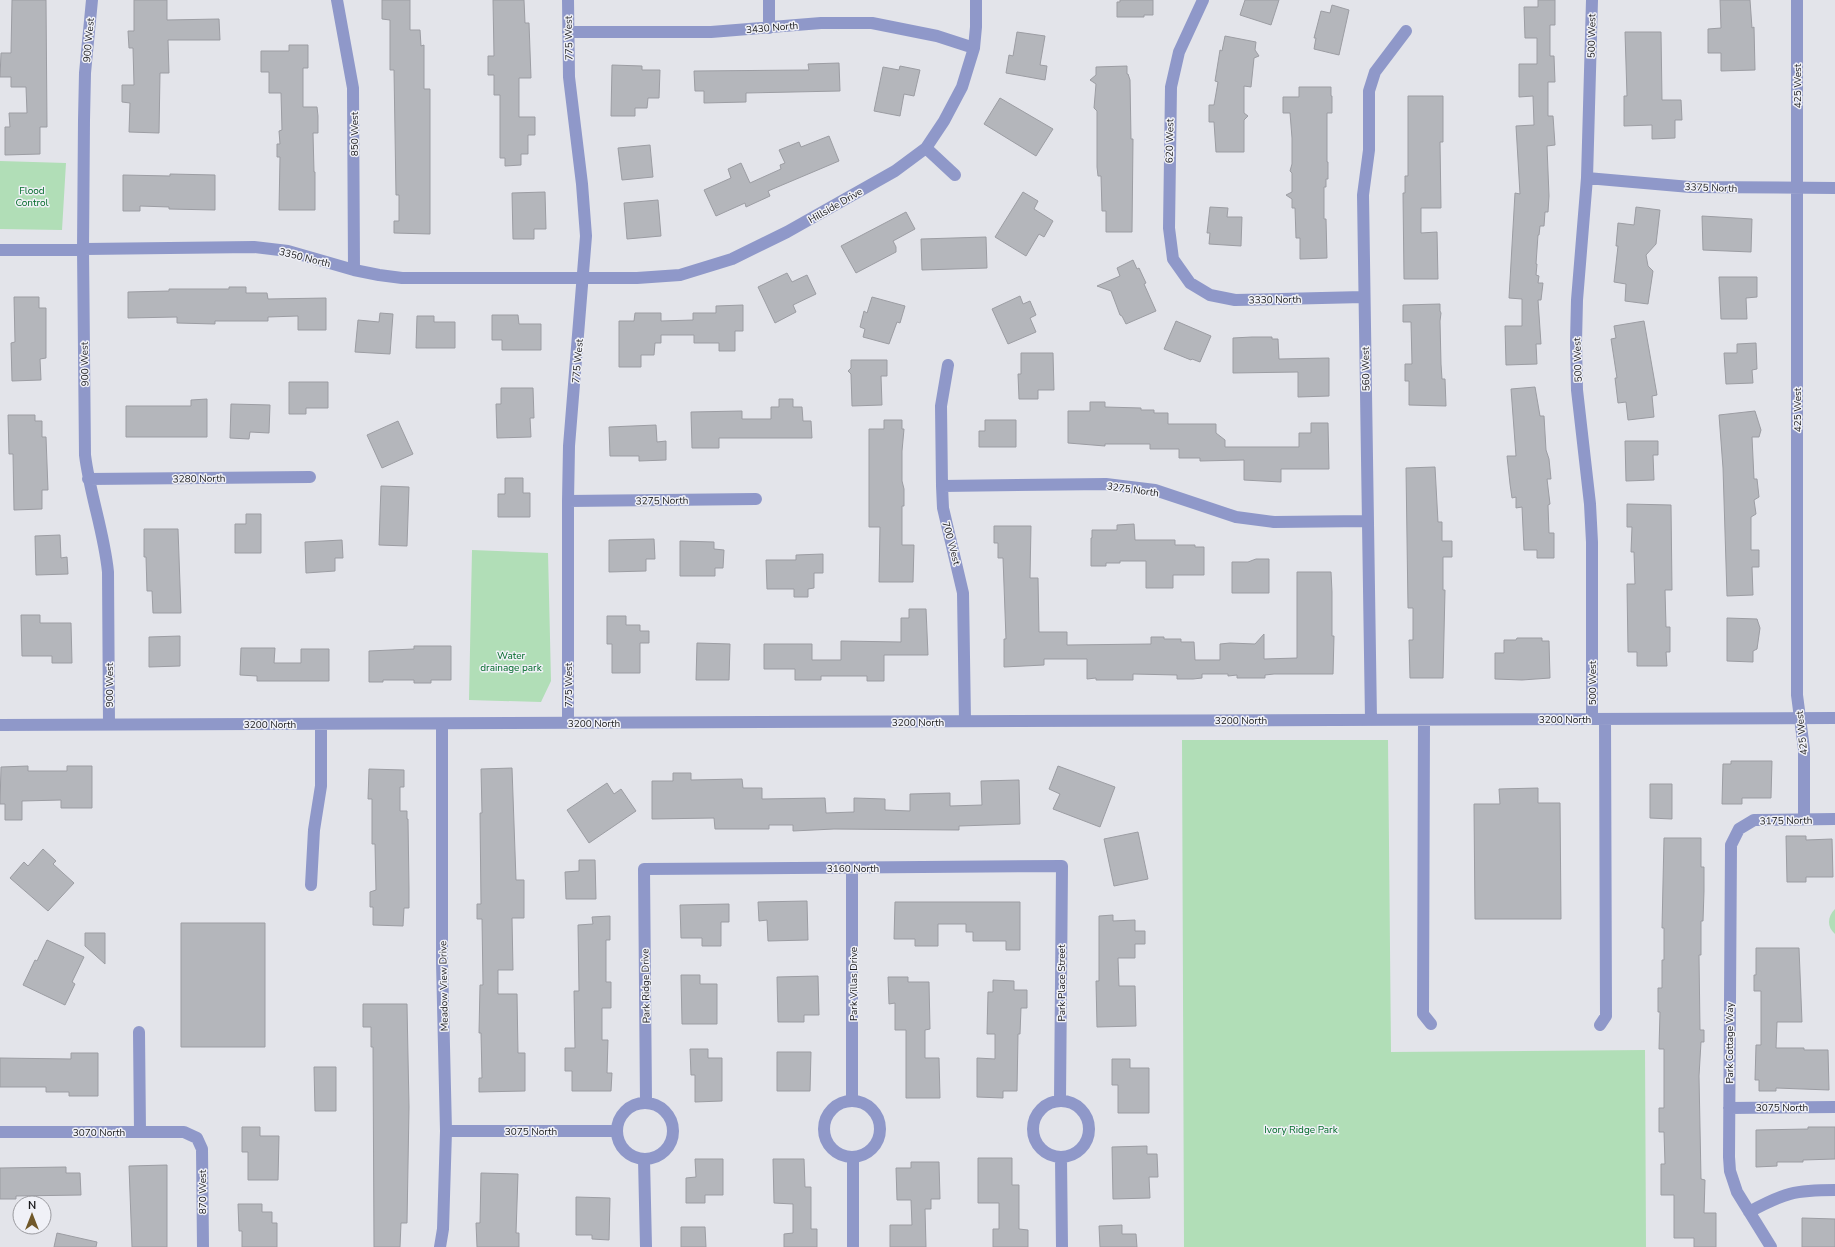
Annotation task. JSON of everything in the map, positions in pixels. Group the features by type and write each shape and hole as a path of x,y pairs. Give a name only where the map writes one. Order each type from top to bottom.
{"street":[{"name":"900 West","path":"92,0 85,88 83,249 86,455 88,479 106,550 108,572 109,725"},
{"name":"850 West","path":"336,0 353,88 354,270"},
{"name":"775 West","path":"568,0 569,77 586,229 584,279 569,446 568,723"},
{"path":"769,0 769,28"},
{"name":"Hillside Drive","path":"584,279 637,278 680,274 732,259 787,232 895,171 926,148 944,121 962,87 974,48 976,0"},
{"name":"620 West","path":"1190,282 1173,259 1169,228 1171,87 1179,52 1202,0"},
{"name":"500 West","path":"1592,0 1587,178 1577,300 1576,342 1577,390 1590,504 1592,542 1592,719"},
{"name":"425 West","path":"1797,0 1797,695 1804,749 1804,819"},
{"name":"3430 North","path":"568,32 711,32 821,23 872,23 937,36 974,48"},
{"name":"560 West","path":"1371,720 1363,297 1363,195 1369,150 1369,91 1375,72 1406,31"},
{"path":"926,148 955,175"},
{"name":"3375 North","path":"1587,178 1690,187 1835,188"},
{"name":"3350 North","path":"0,250 254,247 288,251 354,270 402,278 584,279"},
{"name":"3330 North","path":"1190,282 1210,295 1235,300 1363,297"},
{"name":"700 West","path":"948,365 941,406 942,486 943,508 963,593 964,722"},
{"name":"3280 North","path":"88,479 310,477"},
{"name":"3275 North","path":"942,486 1106,484 1155,490 1236,517 1274,522 1367,521"},
{"name":"3275 North","path":"568,501 756,499"},
{"name":"3200 North","path":"0,726 1835,718"},
{"path":"1600,1025 1606,1016 1605,719"},
{"path":"1424,720 1423,1014 1431,1024"},
{"path":"311,885 314,830 321,786 321,724"},
{"name":"Meadow View Drive","path":"440,1247 443,1229 446,1131 442,962 442,724"},
{"name":"3175 North","path":"1739,829 1754,820 1835,819"},
{"name":"Park Cottage Way","path":"1739,829 1731,844 1730,853 1730,1171 1737,1192 1771,1247"},
{"name":"3160 North","path":"644,869 1062,866"},
{"name":"Park Place Street","path":"1060,1100 1062,866"},
{"name":"Park Villas Drive","path":"852,868 852,1100"},
{"name":"Park Ridge Drive","path":"644,869 646,1102"},
{"path":"139,1032 140,1132"},
{"path":"852,1100 867,1104 872,1109 880,1121 881,1129 880,1136 872,1149 867,1153 853,1157 837,1153 826,1141 824,1133 825,1121 831,1110 844,1102 852,1100"},
{"path":"1060,1100 1074,1103 1080,1107 1088,1118 1090,1132 1085,1145 1080,1150 1075,1154 1061,1158 1046,1153 1035,1141 1033,1134 1035,1118 1039,1111 1052,1102 1060,1100"},
{"path":"646,1102 654,1104 664,1110 671,1119 673,1127 670,1143 666,1150 652,1158 644,1159 636,1158 625,1150 618,1139 616,1131 620,1116 625,1110 631,1106 646,1102"},
{"name":"3075 North","path":"1729,1108 1835,1107"},
{"name":"3075 North","path":"446,1131 616,1131"},
{"name":"3070 North","path":"0,1132 184,1132 197,1138"},
{"name":"870 West","path":"197,1138 202,1149 203,1247"},
{"path":"853,1157 853,1247"},
{"path":"1061,1158 1062,1247"},
{"path":"644,1159 646,1247"},
{"path":"1749,1212 1786,1194 1805,1190 1835,1190"}],"green space":[{"name":"Flood Control","path":"0,161 66,163 62,230 0,229"},
{"name":"Water drainage park","path":"472,550 548,553 551,681 541,702 469,700"},
{"name":"Ivory Ridge Park","path":"1182,740 1388,740 1391,1052 1645,1050 1646,1247 1184,1247"},
{"path":"1835,909 1835,934 1830,928 1829,919 1830,915"}],"building":[{"path":"12,0 46,0 47,127 40,127 40,154 5,155 5,127 10,127 9,113 27,113 26,87 11,87 11,77 0,77 1,53 11,53"},
{"path":"134,0 167,0 167,20 219,19 220,40 168,40 169,73 160,73 159,133 129,132 130,103 122,102 122,85 134,85 133,48 129,48 128,31 134,31"},
{"path":"382,0 410,0 410,30 420,30 421,46 424,45 424,89 430,89 430,234 394,233 394,221 399,221 399,195 396,195 394,70 390,70 390,20 382,19"},
{"path":"493,0 524,0 525,23 529,23 531,78 519,78 519,117 535,117 535,135 528,135 528,154 521,154 521,165 505,166 505,158 500,158 500,95 494,95 494,75 488,75 488,56 494,56"},
{"path":"1120,0 1153,0 1153,15 1144,15 1144,17 1117,17 1117,2 1120,2"},
{"path":"1245,0 1279,0 1271,25 1240,15"},
{"path":"1538,0 1555,0 1555,25 1550,25 1550,56 1554,56 1555,82 1548,82 1548,116 1553,116 1555,145 1547,146 1549,196 1548,212 1545,212 1544,226 1540,226 1536,264 1536,275 1539,276 1538,283 1543,283 1541,300 1538,300 1541,344 1536,344 1537,364 1506,365 1505,326 1522,326 1522,299 1509,298 1515,193 1520,194 1516,126 1534,125 1533,96 1519,97 1519,64 1537,64 1537,38 1525,38 1524,7 1538,7"},
{"path":"1720,0 1750,0 1752,28 1754,27 1755,70 1721,71 1721,53 1708,53 1708,29 1721,28"},
{"path":"1332,5 1349,10 1339,55 1314,49 1316,38 1314,38 1321,11 1330,13"},
{"path":"1017,32 1045,36 1040,65 1047,66 1045,80 1006,73 1009,55 1013,56"},
{"path":"1625,32 1661,32 1662,100 1681,100 1682,120 1675,120 1675,138 1652,139 1652,125 1624,126 1624,96 1627,96"},
{"path":"1225,36 1256,42 1255,50 1259,56 1254,58 1251,87 1244,86 1244,113 1248,116 1244,120 1244,152 1216,152 1214,122 1209,122 1209,105 1214,105 1218,82 1215,81 1220,50 1222,51"},
{"path":"289,45 308,45 308,68 303,68 303,107 317,107 318,133 313,133 315,210 279,210 280,157 277,157 277,144 280,144 279,131 282,130 281,93 269,93 269,72 261,72 261,51 289,51"},
{"path":"839,63 840,91 746,93 746,102 704,103 704,91 695,91 694,71 809,70 808,64"},
{"path":"612,65 642,66 642,70 660,70 659,98 648,98 647,108 635,108 635,116 611,116"},
{"path":"900,66 920,70 914,96 904,94 900,116 874,111 883,67 899,70"},
{"path":"1127,66 1127,74 1130,80 1131,139 1133,139 1132,232 1106,232 1106,211 1102,211 1101,176 1098,176 1097,167 1097,111 1094,108 1096,84 1090,80 1096,75 1096,67"},
{"path":"1299,87 1331,87 1332,113 1327,113 1328,179 1326,179 1326,187 1324,187 1324,219 1326,219 1327,258 1300,259 1300,238 1296,238 1295,208 1292,208 1292,199 1286,195 1292,192 1292,173 1290,171 1292,164 1292,138 1290,113 1283,113 1283,97 1299,97"},
{"path":"1408,96 1443,96 1443,142 1440,142 1441,208 1421,208 1421,233 1437,232 1438,279 1404,279 1403,193 1405,193 1405,176 1408,176"},
{"path":"1000,98 1053,129 1036,156 984,124"},
{"path":"829,136 839,161 768,191 770,196 746,207 745,203 716,216 704,190 731,178 728,169 741,163 750,183 781,169 780,165 785,163 779,150 799,142 801,147"},
{"path":"650,145 653,177 622,180 618,148"},
{"path":"170,174 215,175 215,210 169,209 169,207 140,206 140,211 123,211 123,175 170,176"},
{"path":"545,192 546,229 534,229 534,239 513,239 512,193"},
{"path":"1023,192 1038,201 1034,209 1053,221 1044,237 1039,234 1026,256 995,237"},
{"path":"658,200 661,236 627,239 624,203"},
{"path":"1210,207 1228,208 1227,217 1242,217 1241,246 1209,244 1210,233 1207,233"},
{"path":"1636,207 1660,210 1656,244 1646,255 1648,266 1653,271 1648,304 1625,301 1626,284 1614,282 1618,246 1616,246 1618,223 1634,225"},
{"path":"906,212 915,229 893,241 896,247 896,252 856,273 841,246"},
{"path":"1702,216 1752,219 1751,252 1703,250"},
{"path":"986,237 987,268 922,270 921,239"},
{"path":"1133,260 1137,269 1139,268 1146,283 1144,284 1156,311 1126,324 1120,315 1111,291 1097,286 1120,276 1117,268"},
{"path":"787,273 792,282 807,275 816,294 793,305 796,312 775,323 758,287"},
{"path":"1719,277 1757,277 1757,297 1746,298 1747,319 1721,319"},
{"path":"229,287 246,287 246,293 267,293 268,299 326,298 326,330 298,330 298,316 268,317 268,321 215,321 215,324 177,323 177,317 128,318 128,292 169,291 169,289 229,289"},
{"path":"1020,296 1023,304 1030,301 1036,315 1030,318 1036,332 1008,344 992,309"},
{"path":"14,297 39,297 39,308 46,308 46,358 40,359 41,380 12,381 11,343 15,342"},
{"path":"872,297 905,306 900,323 897,322 889,344 863,337 865,329 860,327 864,311 867,313"},
{"path":"1440,304 1441,364 1442,379 1445,379 1446,406 1409,405 1409,381 1405,381 1405,364 1412,364 1411,322 1403,322 1403,305"},
{"path":"743,305 743,331 735,331 735,351 719,351 719,343 694,343 694,335 661,335 661,343 655,343 654,355 641,355 641,367 619,367 619,321 634,321 635,313 661,313 661,321 693,320 693,313 716,313 716,306"},
{"path":"380,313 393,314 390,354 355,352 358,320 379,322"},
{"path":"492,315 518,315 519,324 541,324 541,350 502,350 502,340 492,340"},
{"path":"417,316 434,316 434,322 455,322 455,348 416,348"},
{"path":"1176,321 1211,336 1200,362 1164,349"},
{"path":"1644,321 1657,395 1652,396 1654,417 1628,420 1626,402 1618,403 1615,378 1617,378 1611,339 1616,338 1614,326"},
{"path":"1272,337 1272,339 1278,339 1279,359 1329,358 1329,396 1298,397 1298,372 1233,373 1233,338"},
{"path":"1756,343 1757,369 1752,370 1753,383 1726,384 1724,353 1737,353 1737,344"},
{"path":"1021,353 1053,353 1054,390 1038,390 1038,399 1019,399 1018,374 1021,374"},
{"path":"851,360 887,360 887,376 881,376 882,405 852,406 851,374 848,371 851,368"},
{"path":"289,382 328,382 328,408 306,408 306,414 289,414"},
{"path":"1535,387 1540,416 1544,416 1546,450 1549,459 1551,479 1547,479 1550,504 1548,505 1549,533 1554,533 1554,558 1537,558 1537,550 1524,550 1522,507 1516,508 1516,497 1512,498 1510,484 1507,456 1516,456 1511,389"},
{"path":"501,388 533,388 534,418 530,418 531,437 497,438 496,404 501,404"},
{"path":"207,399 207,437 126,437 126,406 191,406 191,400"},
{"path":"779,399 793,399 793,407 802,407 803,421 811,421 812,438 719,438 719,448 692,448 691,412 742,411 742,419 771,419 771,407 779,407"},
{"path":"1090,402 1105,402 1105,407 1141,408 1141,410 1154,410 1154,413 1168,413 1168,424 1216,424 1216,433 1225,440 1225,447 1299,447 1299,433 1311,433 1311,423 1328,423 1329,469 1281,469 1281,482 1244,480 1244,460 1200,461 1200,458 1179,458 1179,449 1150,449 1150,444 1105,444 1105,446 1068,443 1068,411 1090,411"},
{"path":"231,404 270,405 269,433 250,432 249,439 230,438"},
{"path":"1755,411 1761,430 1759,437 1752,437 1754,479 1757,479 1759,497 1754,500 1756,514 1751,517 1751,550 1759,550 1759,567 1752,567 1753,595 1727,596 1723,468 1719,415"},
{"path":"8,415 35,415 35,421 42,421 42,437 46,437 48,490 42,490 42,509 14,510 13,454 9,454"},
{"path":"884,420 902,420 902,429 904,429 902,451 904,506 902,506 902,545 914,545 913,582 879,582 880,527 869,527 869,429 884,429"},
{"path":"985,420 1016,420 1016,447 979,447 979,431 985,431"},
{"path":"398,421 413,454 382,468 367,435"},
{"path":"656,425 657,442 666,441 666,460 639,461 639,456 610,456 609,427"},
{"path":"1625,441 1658,441 1658,455 1653,455 1654,480 1626,481"},
{"path":"1435,467 1438,522 1442,522 1442,541 1452,541 1452,557 1443,557 1443,590 1445,590 1443,678 1410,678 1409,640 1413,640 1413,608 1408,608 1406,468"},
{"path":"505,478 523,478 523,493 530,493 530,517 498,517 498,494 505,494"},
{"path":"381,486 409,487 407,546 379,545"},
{"path":"1627,504 1671,505 1672,590 1665,590 1666,627 1670,627 1670,652 1666,652 1667,666 1637,666 1637,652 1628,652 1627,584 1635,584 1634,552 1631,552 1632,527 1627,527"},
{"path":"246,514 261,514 261,553 235,553 235,524 246,524"},
{"path":"1134,524 1135,540 1175,540 1175,545 1195,545 1195,547 1204,547 1204,575 1173,575 1173,588 1146,588 1146,561 1120,561 1120,563 1106,563 1106,566 1091,566 1092,530 1117,530 1117,525"},
{"path":"994,526 1031,526 1030,578 1038,578 1039,632 1067,632 1067,645 1151,644 1151,637 1164,637 1164,639 1181,639 1181,642 1194,642 1195,660 1220,660 1220,644 1255,644 1264,634 1264,659 1297,658 1297,572 1331,572 1332,636 1334,636 1333,674 1274,674 1265,675 1265,678 1237,678 1237,675 1228,676 1228,674 1202,674 1202,678 1177,679 1177,675 1133,674 1133,680 1096,680 1096,678 1087,679 1087,659 1044,659 1044,665 1004,667 1004,639 1006,639 1003,558 998,558 998,543 994,543"},
{"path":"144,529 178,529 181,613 153,613 152,591 147,591 146,557 144,557"},
{"path":"60,535 61,558 67,557 68,574 36,575 35,536"},
{"path":"654,539 655,559 646,559 646,571 609,572 609,540"},
{"path":"342,540 343,558 335,558 335,571 306,573 305,542"},
{"path":"680,541 714,542 714,549 724,550 723,568 715,568 715,576 680,576"},
{"path":"823,554 823,573 814,573 814,588 808,589 808,597 794,597 794,589 767,589 766,560 796,560 796,555"},
{"path":"1256,559 1269,559 1269,593 1232,593 1232,562 1248,562"},
{"path":"909,609 926,609 928,655 884,655 884,681 867,681 867,676 821,676 821,680 795,680 795,669 764,669 764,644 812,644 812,660 841,660 841,641 901,642 901,618 909,618"},
{"path":"21,615 40,615 40,623 71,623 72,663 52,663 52,656 22,656"},
{"path":"607,616 626,616 626,625 640,625 640,631 649,631 649,643 640,643 640,673 612,673 612,644 607,644"},
{"path":"1727,618 1757,619 1760,628 1757,649 1753,651 1753,662 1727,661"},
{"path":"180,636 180,666 149,667 149,637"},
{"path":"1517,638 1542,638 1542,641 1549,641 1550,678 1522,680 1495,679 1495,653 1504,653 1504,640 1516,640"},
{"path":"697,643 730,644 729,680 696,680"},
{"path":"414,646 451,646 451,680 431,680 431,683 414,683 414,680 383,680 383,682 369,682 369,651 414,649"},
{"path":"241,648 275,648 274,663 301,663 301,649 329,649 329,681 257,681 257,676 240,675"},
{"path":"1731,761 1772,761 1771,798 1742,798 1742,804 1722,804 1723,764 1731,764"},
{"path":"28,766 28,771 67,771 67,766 92,766 92,808 61,808 61,800 22,801 22,820 5,820 5,804 0,804 1,767"},
{"path":"1058,766 1115,787 1100,827 1053,809 1060,794 1049,789"},
{"path":"512,768 516,880 524,880 524,918 512,918 513,970 498,970 498,994 517,994 518,1053 525,1053 525,1091 479,1092 479,1078 482,1078 481,1033 479,1033 480,985 483,985 482,919 477,919 477,904 481,904 481,769"},
{"path":"369,769 404,770 404,787 400,787 400,811 407,811 408,819 409,908 404,908 403,926 373,925 373,907 370,907 370,892 376,890 375,844 372,844 372,799 368,799"},
{"path":"673,773 691,773 691,780 742,779 743,788 762,788 762,799 825,798 826,813 854,812 854,798 885,799 885,810 910,811 910,794 950,793 950,806 982,805 981,781 1019,780 1020,824 959,826 959,830 834,829 793,831 793,825 769,825 769,829 715,829 714,818 652,819 652,781 673,781"},
{"path":"607,783 614,794 621,789 636,811 589,843 567,810"},
{"path":"1650,784 1672,784 1672,819 1650,818"},
{"path":"1538,788 1538,803 1560,803 1561,919 1475,919 1474,804 1500,804 1499,789"},
{"path":"1138,832 1148,879 1114,886 1104,839"},
{"path":"1786,836 1806,836 1806,840 1832,839 1833,877 1806,877 1806,882 1787,882"},
{"path":"1664,838 1701,838 1701,867 1704,867 1704,891 1703,921 1701,921 1701,955 1699,955 1700,1030 1704,1030 1704,1042 1701,1042 1699,1076 1701,1179 1705,1180 1704,1213 1716,1213 1716,1247 1694,1247 1694,1238 1674,1238 1674,1195 1661,1195 1661,1164 1665,1164 1664,1132 1659,1132 1659,1108 1664,1108 1664,1049 1659,1049 1660,1012 1658,1012 1658,988 1662,988 1662,960 1664,960 1664,928 1662,928"},
{"path":"43,849 56,861 53,864 74,883 48,911 10,878 24,862 28,866"},
{"path":"579,860 595,860 596,899 566,899 565,872 579,871"},
{"path":"807,901 808,940 768,941 767,920 759,921 758,902"},
{"path":"895,902 1020,902 1020,950 1006,950 1006,941 973,941 973,932 966,932 966,924 938,924 938,946 915,946 915,939 894,939"},
{"path":"729,904 729,922 721,922 721,946 702,946 702,938 681,938 680,905"},
{"path":"1113,915 1113,921 1135,920 1135,931 1145,931 1145,944 1135,944 1135,958 1118,958 1119,986 1135,986 1136,1026 1097,1027 1096,981 1099,981 1099,916"},
{"path":"610,916 610,940 606,940 606,982 611,982 611,1008 602,1008 602,1040 608,1040 607,1073 612,1073 611,1091 572,1091 572,1071 565,1071 565,1048 575,1048 574,991 579,991 578,925 593,924 592,917"},
{"path":"181,923 265,923 265,1047 181,1047"},
{"path":"85,933 105,933 105,964 85,946"},
{"path":"47,940 84,957 72,982 75,984 65,1005 23,985"},
{"path":"1756,948 1799,948 1802,1022 1777,1022 1776,1048 1828,1050 1829,1090 1776,1088 1776,1091 1759,1091 1759,1080 1755,1080 1756,1045 1761,1045 1761,991 1754,991 1754,975 1756,975"},
{"path":"681,975 700,975 700,984 717,984 717,1024 682,1024"},
{"path":"818,976 819,1015 804,1015 804,1022 778,1022 777,977"},
{"path":"888,977 908,977 908,982 929,982 930,1029 925,1030 925,1058 939,1058 940,1098 906,1098 906,1030 895,1030 895,1003 889,1004"},
{"path":"993,980 1014,981 1014,990 1027,990 1027,1008 1021,1008 1020,1034 1018,1034 1017,1091 1003,1091 1003,1098 977,1097 977,1058 995,1059 995,1034 987,1034 988,992 993,992"},
{"path":"363,1004 407,1004 409,1107 407,1223 401,1223 400,1247 374,1247 373,1047 371,1047 371,1027 363,1027"},
{"path":"690,1049 708,1049 708,1058 722,1058 722,1101 695,1102 695,1075 691,1075"},
{"path":"777,1052 811,1052 810,1091 777,1091"},
{"path":"71,1053 98,1053 98,1096 69,1096 69,1092 46,1092 46,1087 0,1087 0,1058 71,1059"},
{"path":"1112,1059 1130,1059 1130,1068 1149,1068 1149,1113 1118,1113 1118,1085 1112,1085"},
{"path":"314,1067 336,1067 336,1111 315,1111"},
{"path":"242,1127 260,1127 260,1136 279,1136 278,1180 248,1180 248,1152 242,1152"},
{"path":"1808,1127 1835,1127 1835,1159 1803,1160 1803,1162 1777,1162 1777,1166 1756,1167 1756,1130 1808,1129"},
{"path":"1147,1146 1147,1154 1157,1154 1158,1177 1149,1177 1150,1198 1113,1199 1112,1147"},
{"path":"978,1158 1012,1158 1012,1185 1019,1185 1019,1229 1028,1230 1028,1247 993,1247 993,1229 999,1229 999,1203 978,1203"},
{"path":"695,1159 723,1159 723,1195 705,1195 705,1203 686,1203 686,1178 696,1177"},
{"path":"773,1159 804,1159 805,1187 811,1187 811,1229 817,1229 817,1247 784,1247 784,1234 793,1233 793,1204 774,1203"},
{"path":"911,1162 939,1162 940,1199 931,1199 931,1209 925,1209 926,1247 890,1247 890,1225 912,1225 911,1200 897,1200 896,1168 911,1168"},
{"path":"167,1165 167,1247 132,1247 129,1166"},
{"path":"66,1167 66,1173 80,1173 81,1195 12,1195 12,1199 0,1199 0,1168"},
{"path":"481,1173 518,1174 516,1233 519,1233 519,1247 477,1247 476,1223 480,1223"},
{"path":"576,1197 610,1198 609,1240 592,1239 592,1235 576,1235"},
{"path":"238,1204 262,1204 262,1212 272,1212 272,1223 277,1223 277,1247 242,1247 242,1231 239,1231"},
{"path":"1802,1218 1835,1219 1835,1247 1802,1247"},
{"path":"1122,1225 1122,1234 1136,1234 1137,1247 1100,1247 1099,1226"},
{"path":"681,1227 705,1227 706,1247 681,1247"},
{"path":"57,1233 97,1242 96,1247 54,1247"}]}
